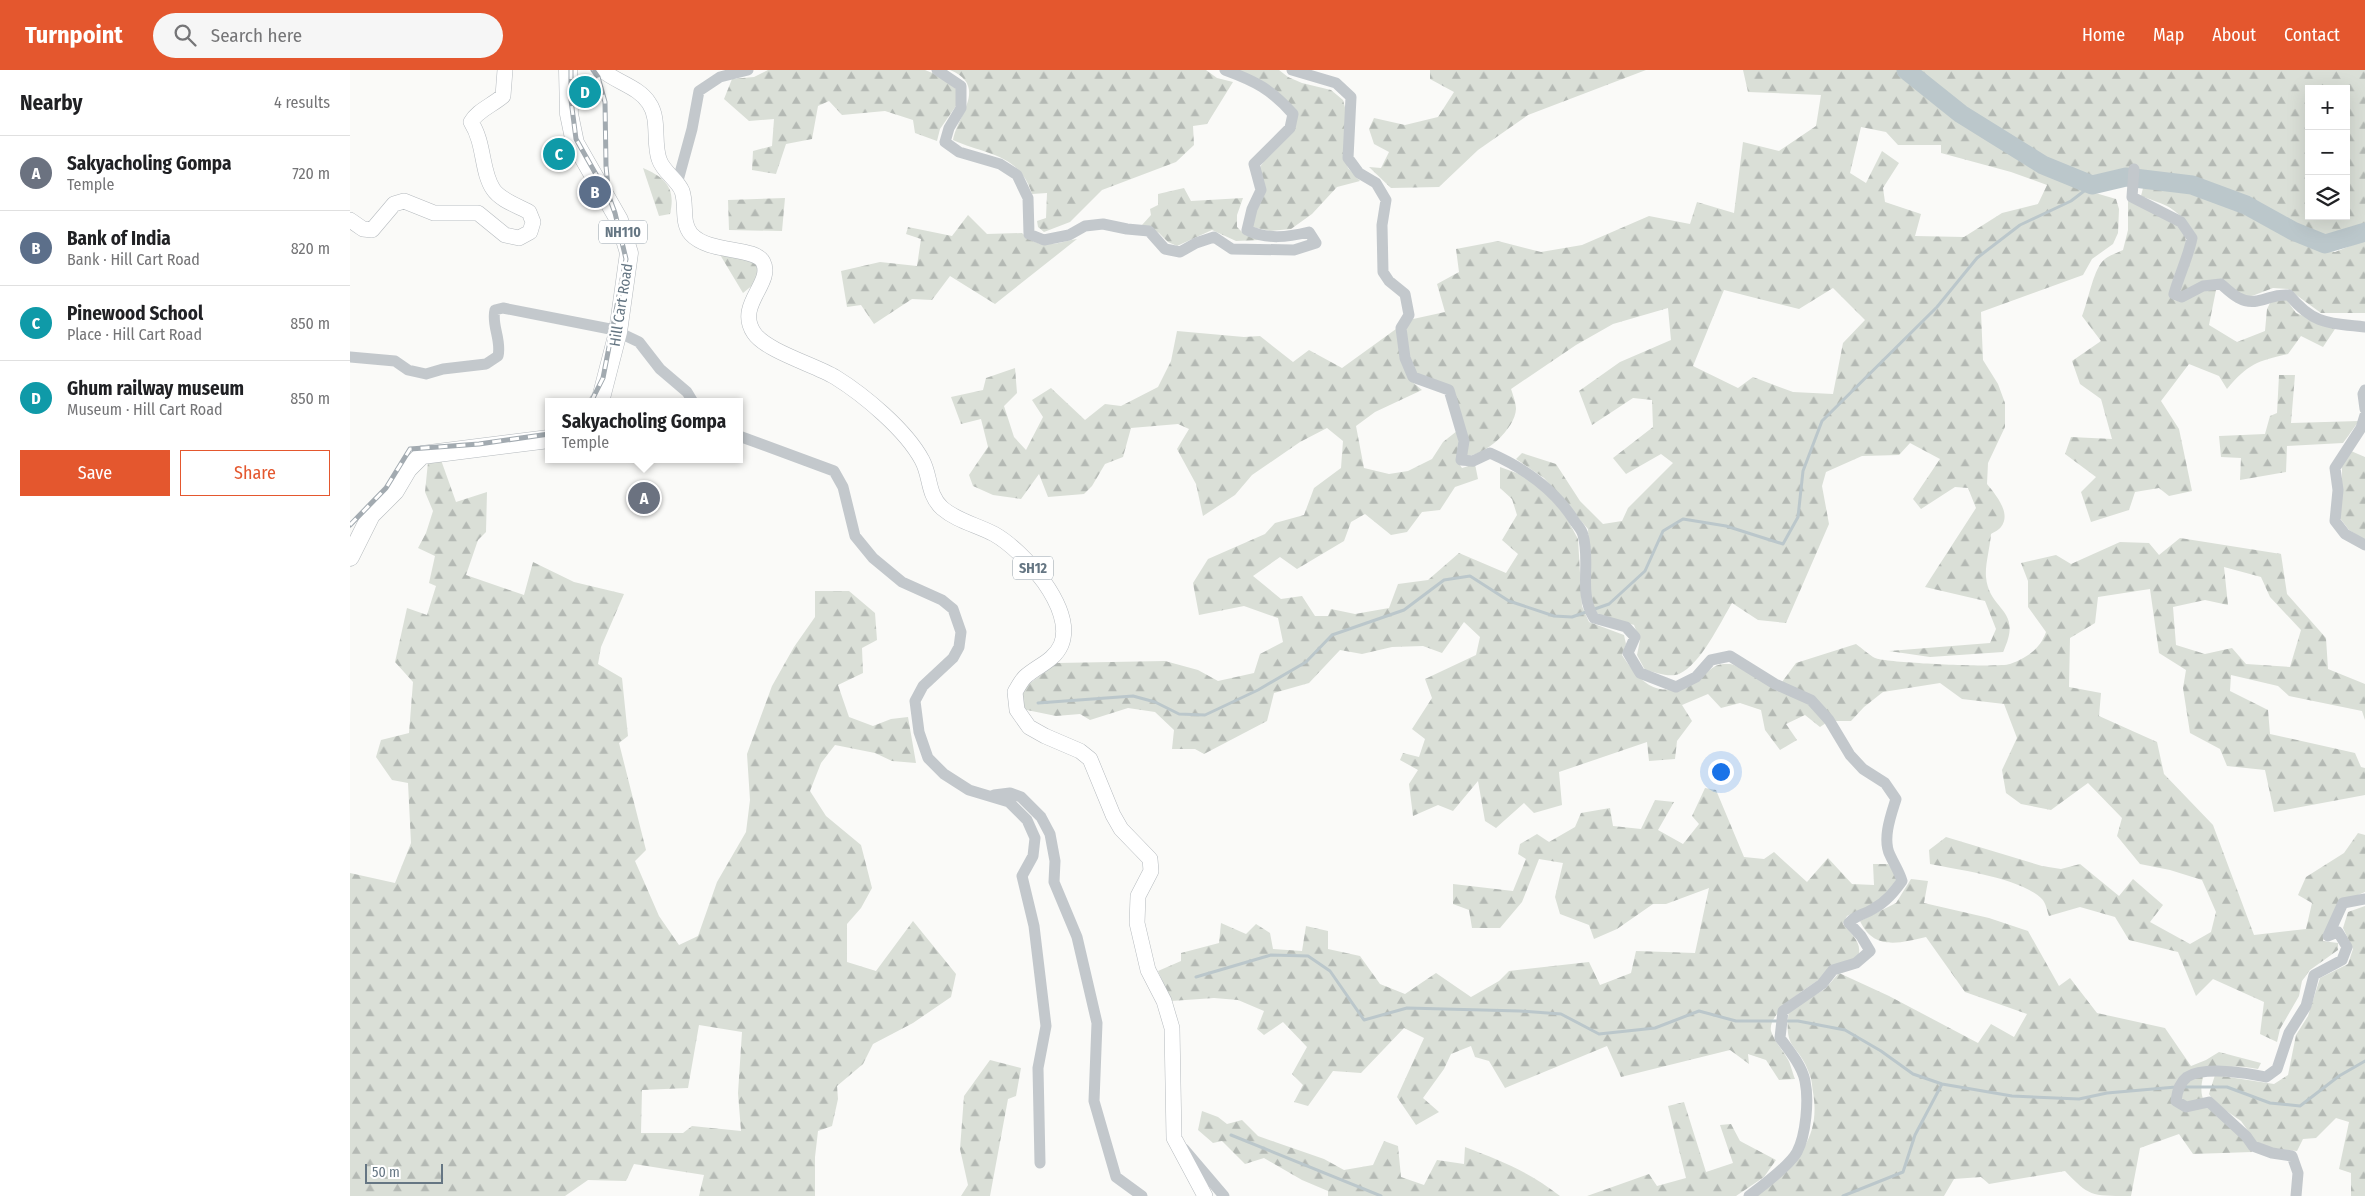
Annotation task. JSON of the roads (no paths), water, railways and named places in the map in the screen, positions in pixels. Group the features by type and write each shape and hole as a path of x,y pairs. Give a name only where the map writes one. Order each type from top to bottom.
{"highway":[{"name":"Hill Cart Road","path":"568,70 568,114 574,143 619,220 629,253 601,398"},
{"path":"350,557 371,515 395,491 408,469 422,455 545,440"}],"main road":[{"path":"350,220 363,229 372,230 394,204 404,201 434,213 478,213 505,235 519,238 530,232 533,222 529,212 493,190 477,132 471,122 475,114 491,107 502,96 505,70"},
{"name":"SH12","path":"602,70 610,77 645,97 651,104 659,162 682,192 685,221 690,233 699,242 721,249 755,254 761,258 765,265 765,272 751,300 749,311 749,321 755,334 770,346 836,378 882,414 917,451 924,464 933,498 943,509 962,520 992,533 1014,547 1055,599 1064,624 1062,644 1055,655 1025,678 1015,692 1017,710 1029,726 1045,736 1080,751 1090,759 1113,815 1121,829 1150,859 1151,871 1138,896 1137,923 1148,970 1167,1007 1172,1028 1174,1138 1205,1196"}],"street":[{"path":"677,184 692,129 699,91 720,78 748,70"},
{"path":"938,70 961,86 960,108 949,128 945,142 959,152 1000,164 1017,175 1028,198 1030,234 1044,240 1068,235 1085,226 1103,224 1149,231 1165,249 1180,252 1196,243 1214,237 1232,249 1294,250 1316,243 1308,232 1286,237 1258,236 1247,230 1252,209 1261,190 1254,164 1290,128 1292,114 1275,94 1246,78 1225,70"},
{"path":"1292,70 1336,83 1350,97 1348,158 1359,173 1376,183 1386,200 1382,225 1383,272 1389,281 1405,294 1409,315 1401,328 1405,358 1413,377 1449,390 1464,441 1461,460 1473,461 1490,453 1512,463 1542,483 1569,512 1583,534 1587,607 1594,618 1626,627 1635,637 1628,653 1640,673 1676,687 1696,677 1711,660 1730,656 1775,684 1811,700 1829,720 1850,755 1863,768 1885,782 1896,799 1888,826 1889,854 1896,865 1902,881 1890,897 1872,910 1855,916 1849,923 1861,936 1870,952 1856,963 1834,970 1822,984 1783,1011 1780,1038 1793,1056 1805,1080 1806,1116 1796,1153 1768,1181 1749,1196"},
{"path":"2134,169 2132,197 2181,222 2192,238 2187,260 2178,278 2174,294 2182,296 2203,286 2221,284 2239,299 2256,302 2276,294 2289,296 2302,311 2321,322 2365,327"},
{"path":"350,357 395,361 408,370 426,374 443,369 486,364 498,356 501,346 493,317 496,310 503,308 614,330 639,342 660,369 687,392 691,398"},
{"path":"2365,390 2365,409"},
{"path":"2365,415 2361,428 2335,468 2338,490 2334,521 2345,534 2365,545"},
{"path":"743,437 834,471 844,488 855,536 873,558 902,582 942,600 953,609 961,632 959,648 953,658 923,686 916,701 918,732 928,758 944,774 969,790 992,795 1009,802 1027,820 1035,838 1032,856 1022,876 1034,926 1046,1026 1038,1068 1040,1163"},
{"path":"992,795 1010,793 1021,797 1041,817 1050,834 1055,861 1054,882 1077,937 1097,1023 1094,1101 1116,1177 1142,1196"},
{"path":"2296,1196 2298,1173 2292,1156 2272,1153 2253,1146 2246,1136 2209,1102 2186,1107 2176,1102 2178,1088 2188,1076 2212,1072 2237,1071 2266,1077 2277,1069 2289,1033 2306,1006 2314,975 2342,960 2347,947 2338,932 2328,936 2343,904 2365,899"},
{"path":"1174,1138 1224,1196"}],"waterway":[{"path":"1906,70 1961,114 2043,165 2092,185 2126,177 2192,185 2246,205 2293,231 2325,244 2365,232"},
{"path":"1038,703 1133,696 1155,702 1179,714 1205,715 1258,690 1306,662 1332,635 1404,610 1444,580 1470,576 1509,601 1554,616 1572,617 1609,604 1645,571 1663,531 1683,519 1726,526 1783,544 1798,517 1803,471 1822,421 1937,307 1977,258 2020,225 2071,201 2092,185"},
{"path":"1196,977 1271,955 1308,956 1330,971 1364,1020 1407,1008 1520,1011 1561,1014 1599,1034 1655,1028 1699,1011 1736,1021 1798,1021 1845,1030 1881,1051 1913,1074 1942,1084 2012,1096 2079,1099 2107,1093 2176,1087"},
{"path":"2182,1087 2227,1087 2270,1103 2300,1106 2339,1076 2365,1061"},
{"path":"1843,1196 1903,1172 1915,1135 1942,1084"},
{"path":"1231,1135 1381,1196"}],"railway":[{"path":"571,70 571,100 576,139 606,192"},
{"path":"593,70 598,77 605,102 606,166 609,197 615,213 626,259 603,378 593,398"},
{"path":"350,525 386,488 410,449 479,444 545,435"}],"place":[{"name":"Ghum railway museum","path":"585,92"},
{"name":"Pinewood School","path":"559,154"},
{"name":"Bank of India","path":"595,192"},
{"name":"Sakyacholing Gompa","path":"644,498"}]}
